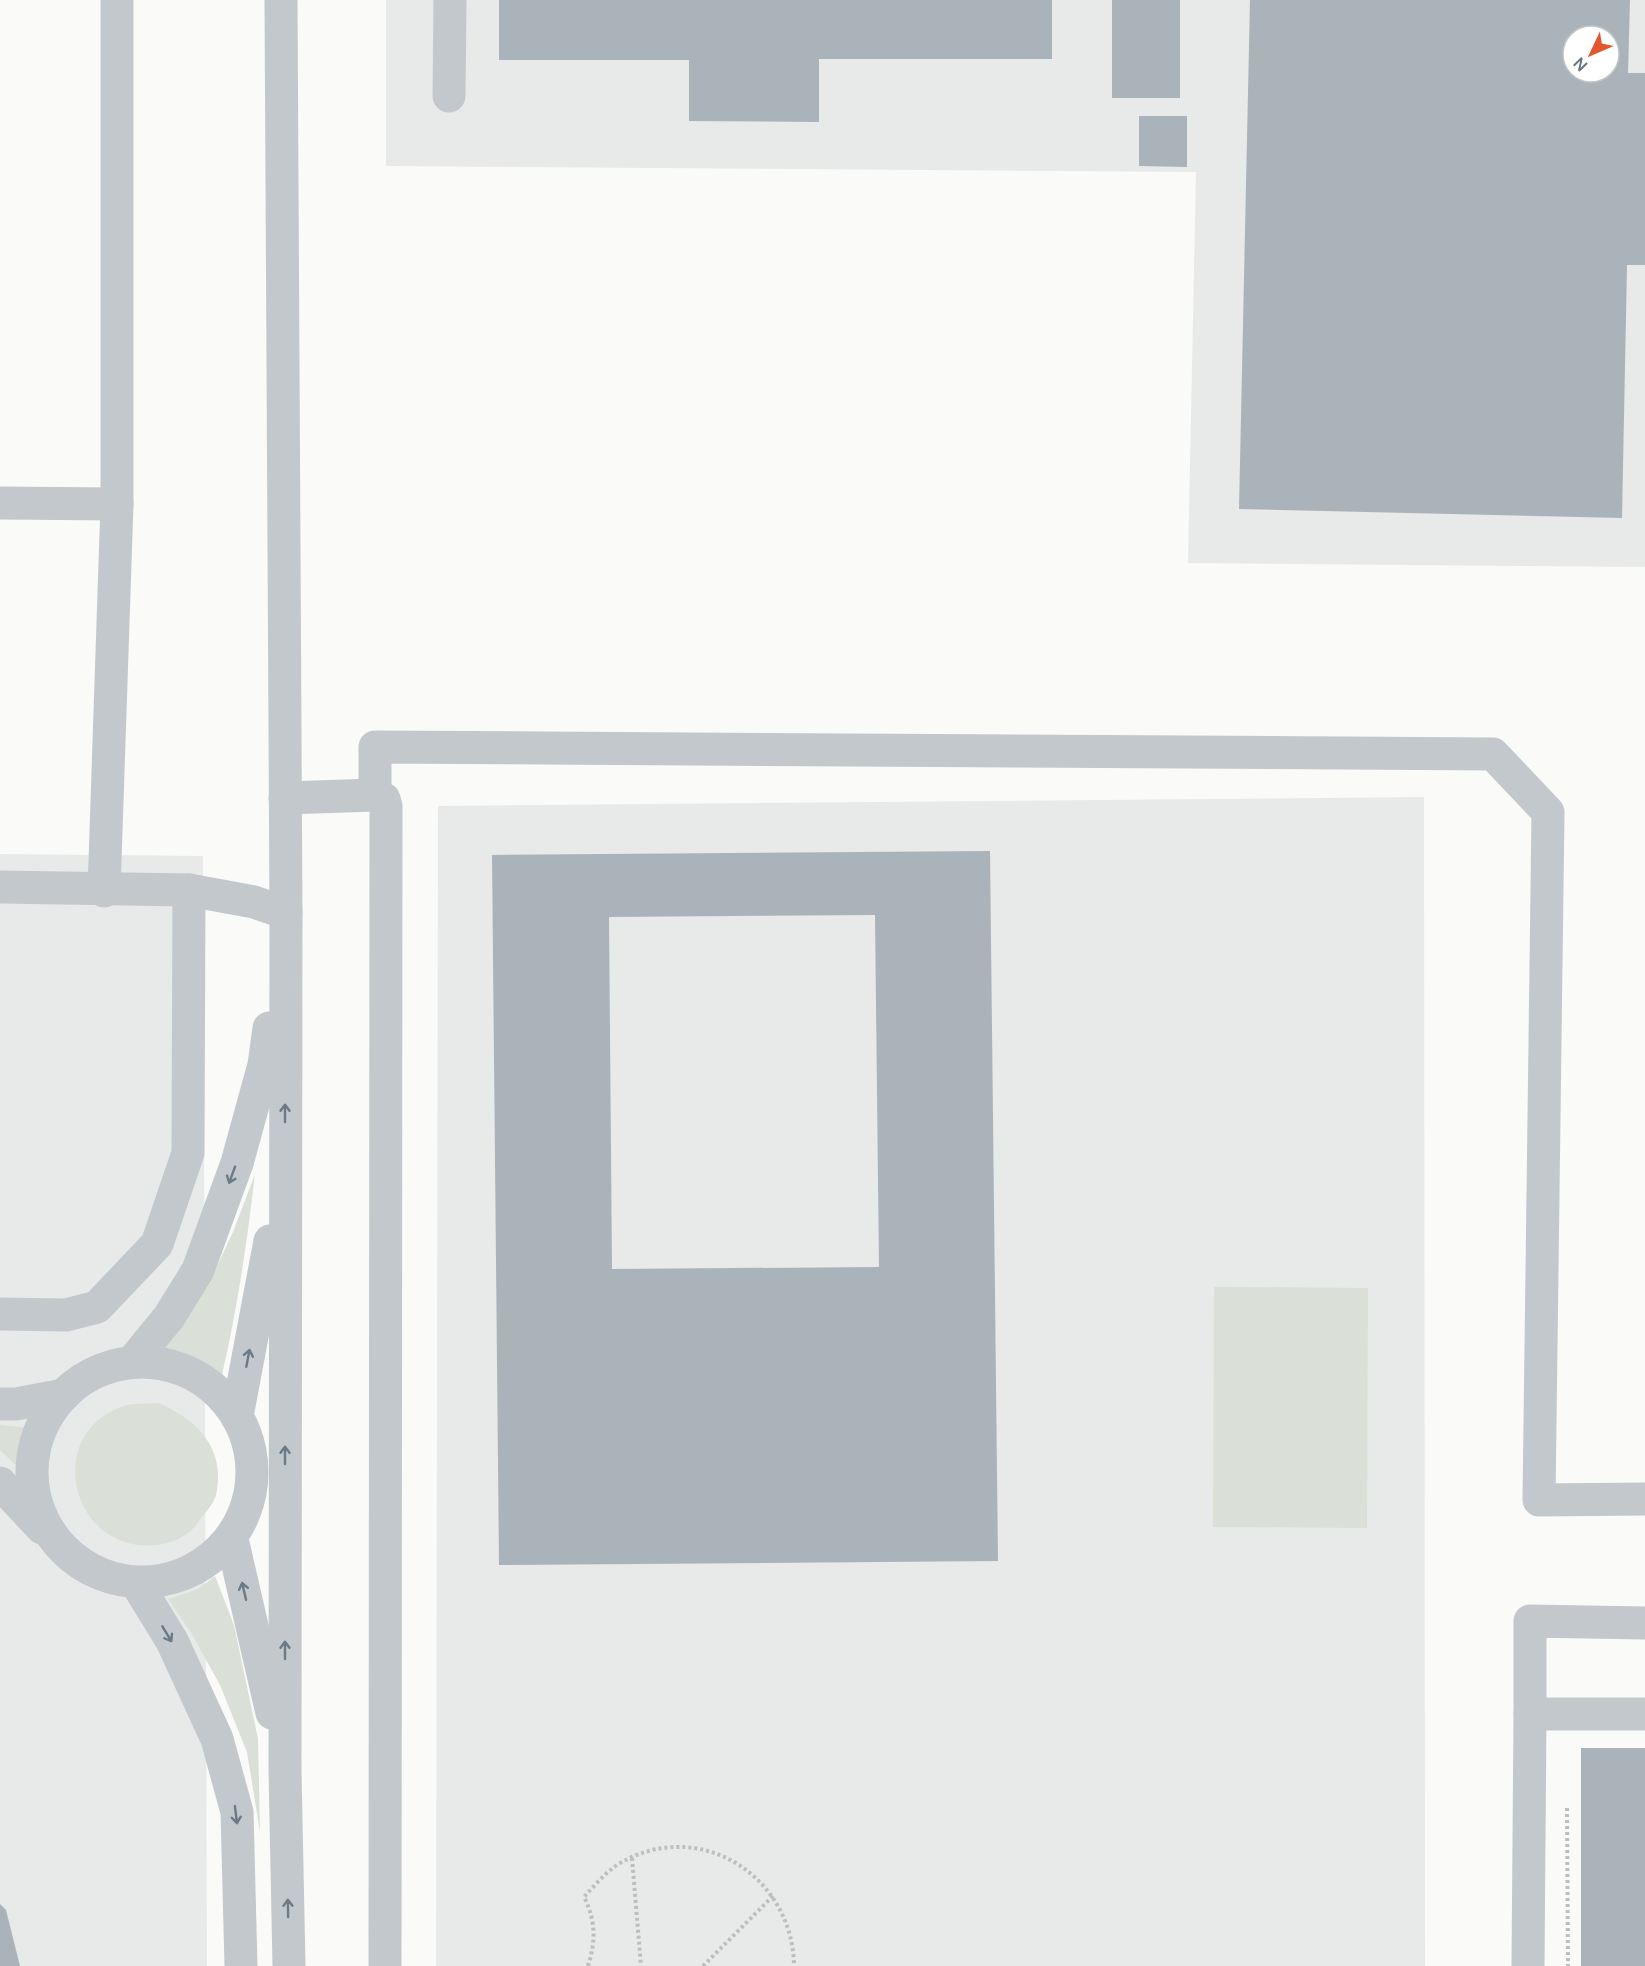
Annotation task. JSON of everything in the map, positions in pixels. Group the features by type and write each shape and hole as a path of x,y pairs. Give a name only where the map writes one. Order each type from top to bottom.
{"street":[{"path":"104,891 117,504 117,0"},
{"path":"281,0 286,913 285,1770 289,1966"},
{"path":"449,96 450,0"},
{"path":"0,503 117,504"},
{"path":"375,795 375,747 1493,754 1548,812 1539,1500 1645,1499"},
{"path":"285,798 375,795 384,799 386,806 385,1966"},
{"path":"0,887 104,891 189,890 254,902 286,913"},
{"path":"0,1314 66,1315 97,1307 157,1244 188,1152 189,890"},
{"path":"133,1362 169,1317 198,1270 237,1163 264,1065 286,913"},
{"path":"237,1416 285,1160"},
{"path":"0,1483 51,1538 89,1570 137,1584 193,1572 232,1539 249,1504 253,1482 249,1444 237,1416 212,1387 190,1373 153,1362 133,1362 80,1380 64,1395 40,1432 32,1462 34,1496 51,1538"},
{"path":"0,1404 16,1404 64,1395"},
{"path":"232,1539 285,1770"},
{"path":"137,1584 172,1641 217,1739 237,1812 241,1966"},
{"path":"1528,1966 1530,1621 1645,1623"},
{"path":"1530,1714 1645,1714"},
{"path":"218,1966 241,1927"}],"path":[{"path":"1567,1805 1568,1966"},
{"path":"588,1966 595,1937 590,1910 584,1897 599,1880 632,1858 660,1849 682,1848 705,1851 727,1858 747,1869 772,1896 789,1927 794,1966"},
{"path":"632,1858 641,1966"},
{"path":"703,1966 772,1896"}],"shaded area":[{"path":"386,0 1645,0 1645,567 1188,563 1196,172 386,166"},
{"path":"1424,797 1425,1966 436,1966 438,806"},
{"path":"0,854 203,856 207,1966 0,1966"},
{"path":"255,1174 241,1277 221,1379 180,1357 159,1353 210,1281 233,1232"},
{"path":"1214,1287 1368,1288 1367,1528 1213,1527"},
{"path":"159,1403 186,1418 206,1438 217,1463 216,1495 197,1524 182,1537 156,1545 127,1543 103,1531 87,1512 77,1488 76,1463 83,1439 100,1419 127,1405"},
{"path":"0,1425 30,1428 21,1454 20,1469 0,1450"},
{"path":"215,1576 234,1625 258,1739 260,1832 247,1752 220,1685 190,1631 168,1599 198,1589"}],"building":[{"path":"499,0 1052,0 1052,59 819,59 819,122 689,121 689,60 499,60"},
{"path":"1112,0 1180,0 1180,98 1112,98"},
{"path":"1250,0 1630,0 1628,73 1645,73 1645,265 1627,265 1622,518 1239,509"},
{"path":"1139,116 1187,116 1187,167 1139,166"},
{"path":"990,851 998,1561 499,1565 492,855","holes":["875,915 879,1267 612,1269 609,917"]},
{"path":"1581,1748 1645,1748 1645,1966 1581,1966"},
{"path":"0,1904 6,1910 20,1966 0,1966"}]}
